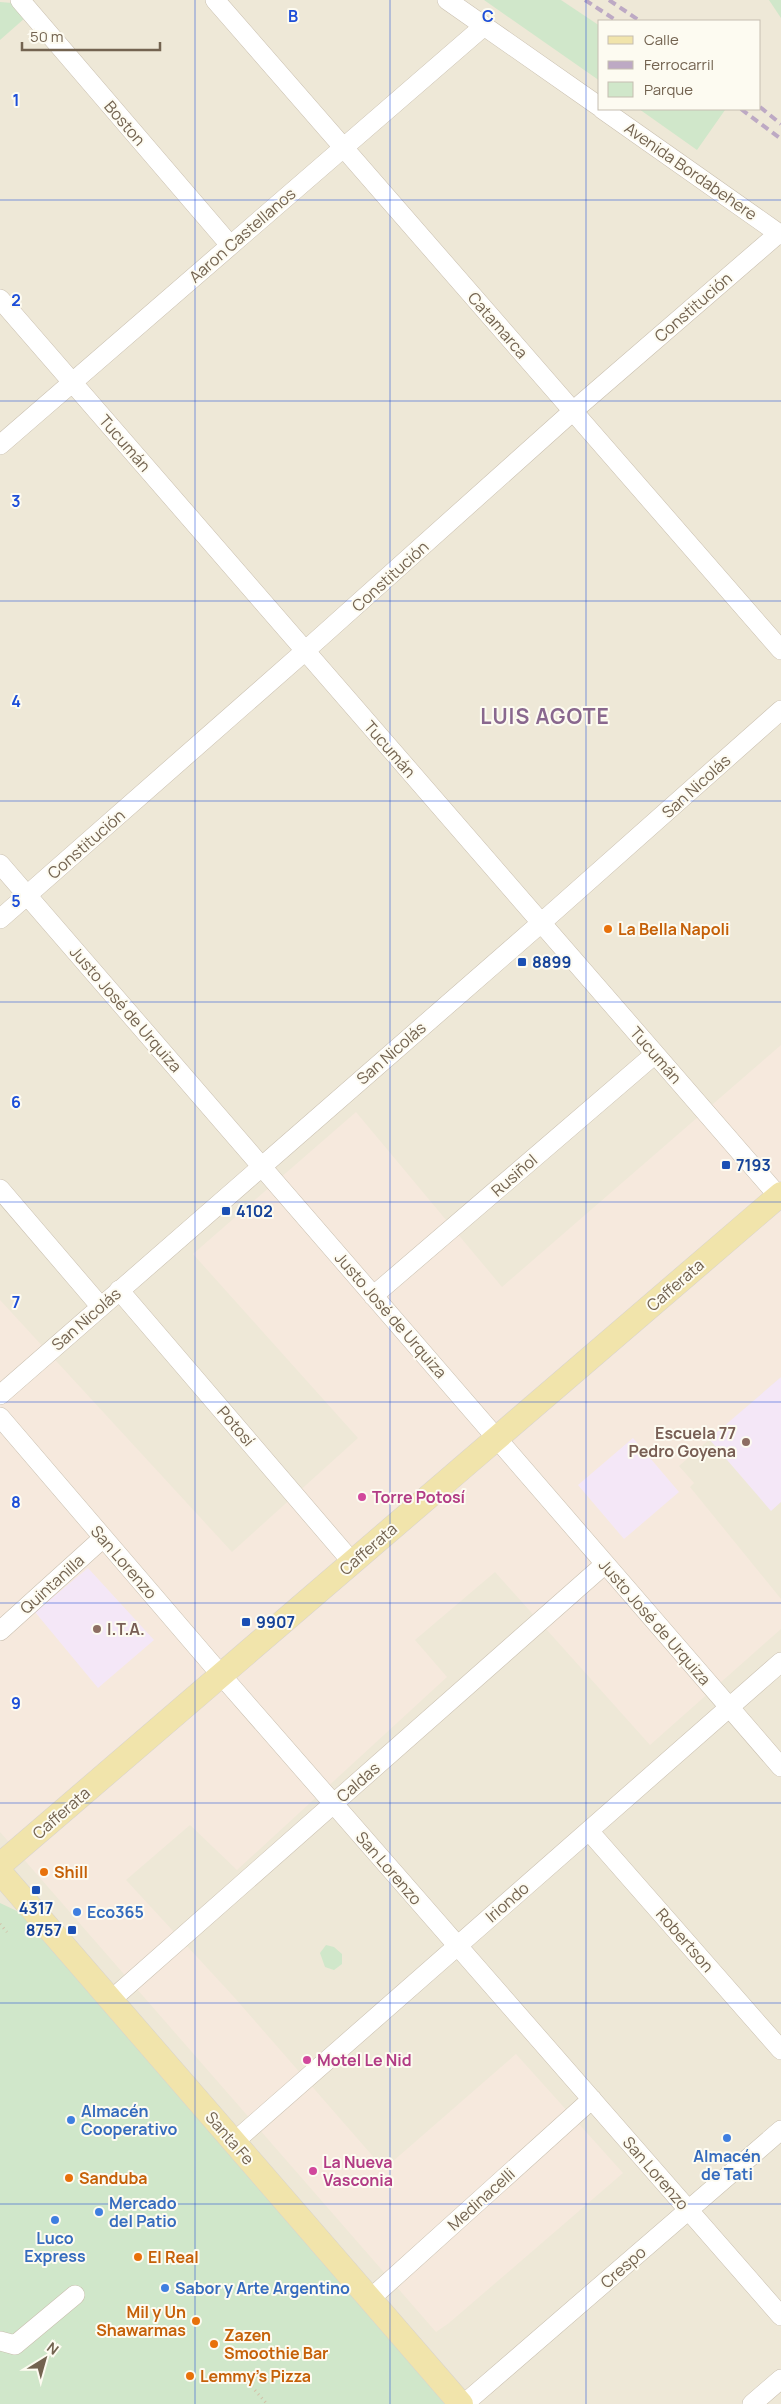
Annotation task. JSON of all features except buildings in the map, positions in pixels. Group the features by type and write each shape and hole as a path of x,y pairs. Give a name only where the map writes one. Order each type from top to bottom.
{"main road":[{"name":"Cafferata","path":"0,1865 780,1196"},
{"name":"Santa Fe","path":"0,1872 460,2404"}],"street":[{"name":"Boston","path":"20,0 230,245"},
{"name":"Catamarca","path":"215,0 781,650"},
{"name":"Avenida Bordabehere","path":"448,0 598,106"},
{"name":"Aaron Castellanos","path":"0,444 484,26"},
{"name":"Avenida Bordabehere","path":"604,110 780,233"},
{"name":"Constitución","path":"0,919 306,651 573,411 780,233"},
{"name":"Tucumán","path":"0,299 780,1196"},
{"name":"San Nicolás","path":"0,1395 541,923 781,710"},
{"name":"Justo José de Urquiza","path":"0,864 781,1767"},
{"name":"Rusiñol","path":"373,1296 655,1054"},
{"path":"0,1189 101,1307"},
{"name":"Potosí","path":"119,1290 352,1562"},
{"name":"San Lorenzo","path":"0,1417 222,1676 781,2316"},
{"name":"Quintanilla","path":"0,1630 103,1538"},
{"name":"Caldas","path":"111,2000 605,1564"},
{"name":"Iriondo","path":"234,2142 781,1662"},
{"name":"Robertson","path":"589,1831 781,2050"},
{"name":"Medinacelli","path":"370,2299 592,2099"},
{"name":"Crespo","path":"464,2404 781,2130"},
{"path":"0,2341 15,2345 75,2295"},
{"path":"752,2404 781,2379"}],"path":[{"path":"0,1924 7,1932"},
{"path":"245,2379 267,2404"}],"shaded area":[{"path":"0,0 781,0 781,2404 0,2404"},
{"path":"781,1045 781,1377 679,1466 694,1483 690,1487 781,1599 781,1629 650,1745 495,1572 415,1640 447,1677 237,1870 190,1825 126,1880 234,1997 384,2169 516,2054 623,2173 449,2323 436,2332 0,1832 0,1300 232,1552 358,1438 193,1254 356,1112 502,1287"},
{"name":"Escuela 77 Pedro Goyena","path":"781,1377 781,1502 771,1511 709,1439"},
{"path":"633,1438 679,1492 624,1539 578,1485"},
{"name":"I.T.A.","path":"88,1568 154,1640 98,1688 35,1612"}],"green space":[{"path":"484,0 561,0 598,25 598,80"},
{"path":"769,0 781,0 781,18"},
{"path":"0,2 12,3 25,18 0,40"},
{"path":"640,110 725,110 697,150"},
{"path":"0,1903 19,1912 447,2404 0,2404"},
{"path":"326,1945 334,1947 342,1954 342,1964 334,1970 325,1967 320,1953"}],"railway":[{"path":"585,0 615,20"},
{"path":"609,0 639,20"},
{"path":"761,108 781,124"},
{"path":"742,110 781,139"}],"place":[{"name":"La Bella Napoli","path":"608,929"},
{"name":"8899","path":"522,962"},
{"name":"7193","path":"726,1165"},
{"name":"4102","path":"226,1211"},
{"name":"Escuela 77 Pedro Goyena","path":"746,1442"},
{"name":"Torre Potosí","path":"362,1497"},
{"name":"9907","path":"246,1622"},
{"name":"I.T.A.","path":"97,1629"},
{"name":"Shill","path":"44,1872"},
{"name":"4317","path":"36,1890"},
{"name":"Eco365","path":"77,1912"},
{"name":"8757","path":"72,1930"},
{"name":"Motel Le Nid","path":"307,2060"},
{"name":"Almacén Cooperativo","path":"71,2120"},
{"name":"Almacén de Tati","path":"727,2138"},
{"name":"La Nueva Vasconia","path":"313,2171"},
{"name":"Sanduba","path":"69,2178"},
{"name":"Mercado del Patio","path":"99,2212"},
{"name":"Luco Express","path":"55,2220"},
{"name":"El Real","path":"138,2257"},
{"name":"Sabor y Arte Argentino","path":"165,2288"},
{"name":"Mil y Un Shawarmas","path":"196,2321"},
{"name":"Zazen Smoothie Bar","path":"214,2344"},
{"name":"Lemmy's Pizza","path":"190,2376"}],"district":[{"name":"LUIS AGOTE","path":"545,717"}]}
